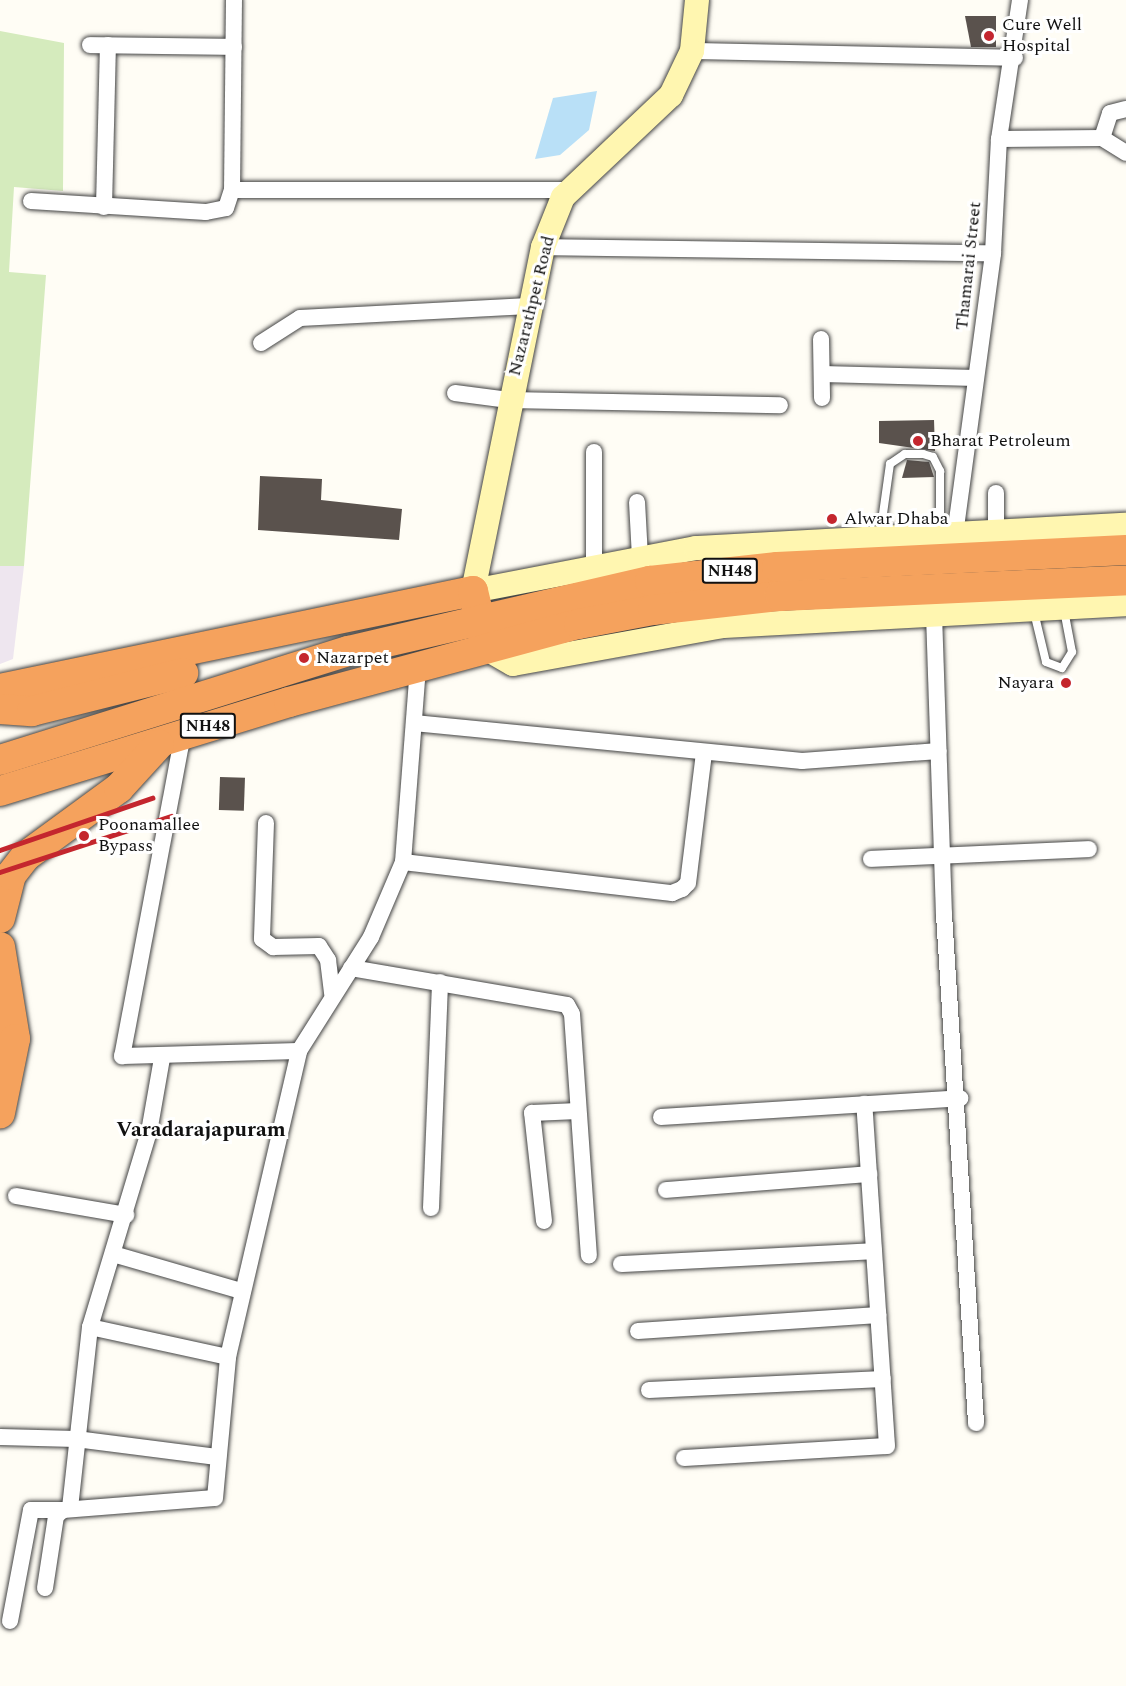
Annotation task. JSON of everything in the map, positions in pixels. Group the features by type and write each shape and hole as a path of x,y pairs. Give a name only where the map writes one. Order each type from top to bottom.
{"highway":[{"name":"NH48","path":"0,760 271,675 476,604 650,580 866,546 1126,550"},
{"name":"NH48","path":"0,791 172,738 579,624 727,600 1062,595 1126,580"},
{"path":"0,690 476,604 487,649"},
{"path":"0,709 32,711 263,652 271,675"},
{"path":"0,918 11,875 26,856 118,788 172,738"},
{"path":"0,864 35,821 87,791 127,753"},
{"path":"0,947 15,1040 0,1113"}],"street":[{"path":"31,201 206,212 226,208 232,190 234,0"},
{"name":"Nazarathpet Road","path":"476,604 509,400 543,247 570,190 670,95 692,51 697,0"},
{"name":"Thamarai Street","path":"948,535 976,378 993,253 999,139 1015,58 1020,0"},
{"path":"90,45 234,47"},
{"path":"104,207 108,45"},
{"path":"692,51 1015,58"},
{"path":"1102,138 1110,113 1126,109"},
{"path":"999,139 1102,138 1126,153"},
{"path":"232,190 570,190"},
{"path":"543,247 993,253"},
{"path":"261,343 300,318 529,306"},
{"path":"821,339 822,398"},
{"path":"822,374 976,378"},
{"path":"455,393 509,400 780,405"},
{"path":"594,452 594,568"},
{"path":"996,493 996,531"},
{"path":"637,502 640,558"},
{"path":"476,604 594,568 696,548 866,546 996,531 1126,525"},
{"path":"487,649 513,664 722,626 1033,609 1062,595 1126,604"},
{"path":"934,614 943,856 960,1098 976,1423"},
{"path":"10,1621 31,1510 213,1501 228,1357 241,1291 299,1051 332,994 371,937 403,862 418,668"},
{"path":"414,723 802,761 939,751"},
{"path":"172,738 122,1052 126,1058 162,1058 299,1051"},
{"path":"403,862 672,892 682,889 688,883 704,753"},
{"path":"266,824 262,939 273,947 319,946 328,960 332,994"},
{"path":"871,859 1089,849"},
{"path":"351,968 567,1005 589,1255"},
{"path":"431,1208 440,982"},
{"path":"45,1588 56,1516 66,1509 90,1327 126,1215 162,1058"},
{"path":"661,1117 960,1098"},
{"path":"684,1458 887,1446 864,1104"},
{"path":"544,1221 532,1113 578,1111"},
{"path":"666,1190 869,1174"},
{"path":"16,1196 126,1215"},
{"path":"621,1264 874,1251"},
{"path":"113,1254 241,1291"},
{"path":"638,1331 878,1315"},
{"path":"90,1327 228,1357"},
{"path":"649,1389 883,1379"},
{"path":"0,1437 76,1439 217,1457"}],"lane":[{"path":"866,546 887,471 895,458 905,454 923,454 939,463 948,535"},
{"path":"1033,609 1046,662 1062,668 1072,652 1062,595"}],"shaded area":[{"path":"0,566 24,566 13,659 0,664"}],"green space":[{"path":"0,31 64,43 63,191 14,187 9,272 46,275 24,566 0,566"}],"water":[{"path":"597,91 589,130 560,155 535,159 553,98"}],"building":[{"path":"965,16 996,16 996,47 971,47"},
{"path":"934,420 935,451 879,443 879,421"},
{"path":"907,460 929,462 934,477 902,478"},
{"path":"260,476 322,479 321,500 402,509 399,540 258,530"},
{"path":"220,777 245,778 244,811 219,810"}],"railway":[{"path":"0,850 152,798"},
{"path":"0,872 171,816"}],"place":[{"name":"Cure Well Hospital","path":"989,36"},
{"name":"Bharat Petroleum","path":"918,441"},
{"name":"Alwar Dhaba","path":"832,519"},
{"name":"Nazarpet","path":"304,658"},
{"name":"Nayara","path":"1066,683"},
{"name":"Poonamallee Bypass","path":"84,836"}],"district":[{"name":"Varadarajapuram","path":"201,1130"}]}
